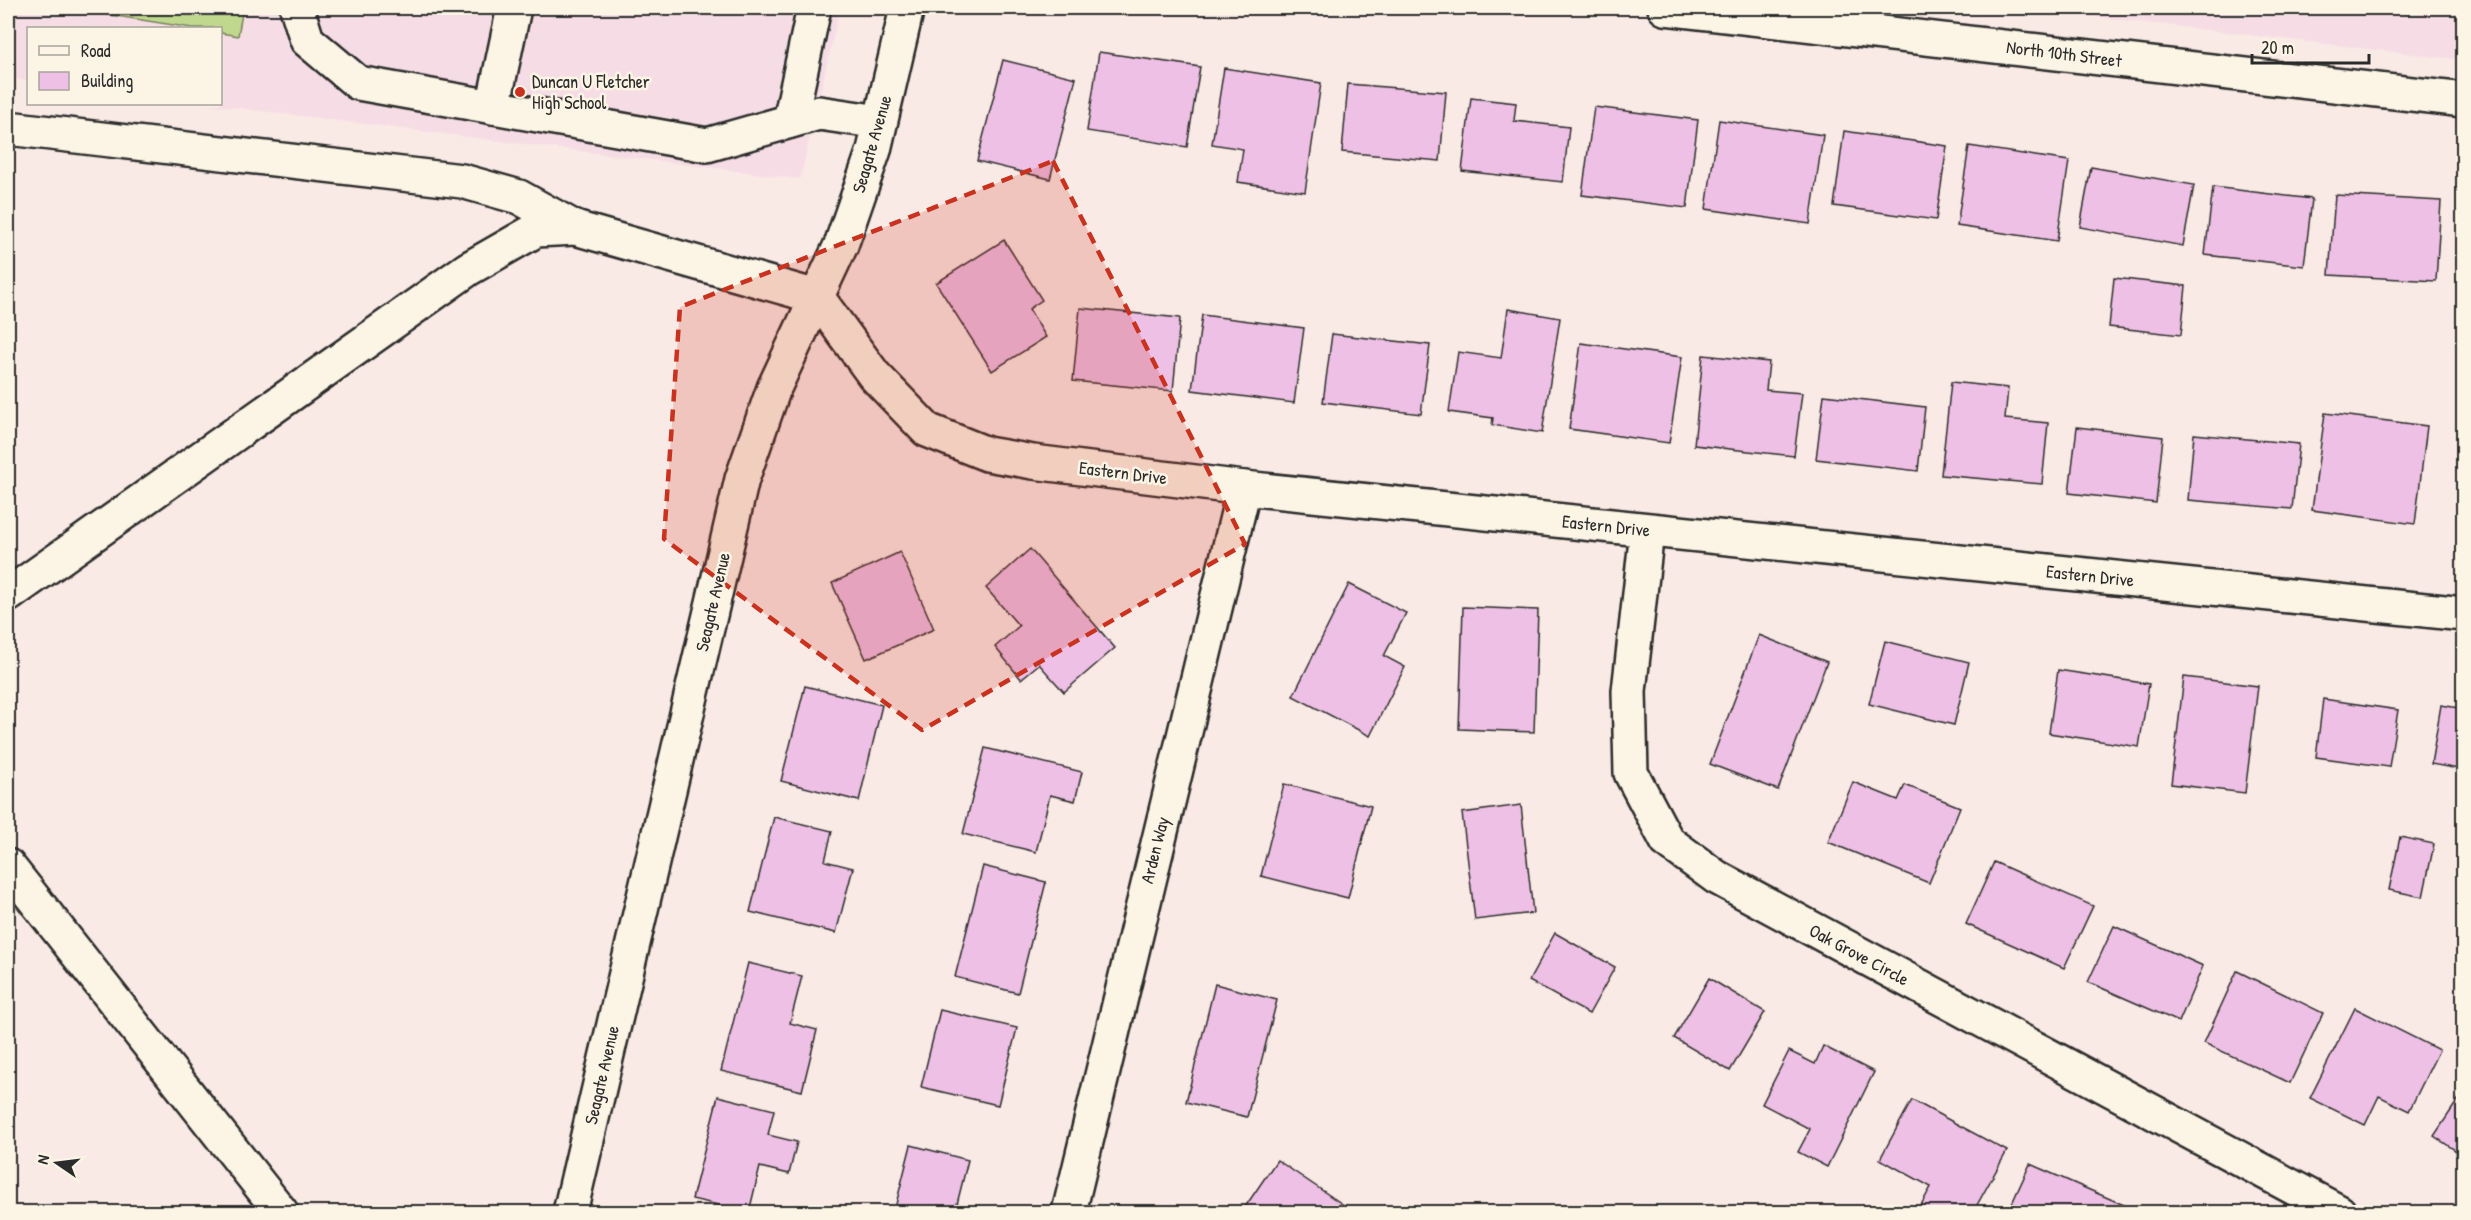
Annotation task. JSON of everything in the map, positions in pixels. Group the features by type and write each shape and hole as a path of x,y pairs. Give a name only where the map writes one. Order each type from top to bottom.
{"street":[{"path":"297,8 307,40 358,83 707,145 819,113 880,122"},
{"path":"493,106 514,8"},
{"path":"790,122 814,8"},
{"name":"Seagate Avenue","path":"570,1212 742,479 774,388 841,245 874,150 906,8"},
{"name":"North 10th Street","path":"1665,8 2463,100"},
{"path":"8,128 462,181 519,197 575,228 817,297"},
{"path":"8,595 468,269 536,230 575,228"},
{"name":"Eastern Drive","path":"817,297 874,375 927,430 987,454 1033,462 1244,488 2463,614"},
{"name":"Arden Way","path":"1069,1212 1244,488"},
{"name":"Oak Grove Circle","path":"1647,531 1629,690 1631,773 1667,841 1716,878 2339,1212"},
{"path":"8,866 281,1212"}],"highlighted area":[{"path":"1053,161 1245,544 922,730 664,539 680,307"}],"shaded area":[{"name":"Duncan U Fletcher High School","path":"8,8 840,8 800,179 214,105 222,105 222,27 27,27 27,81 8,78"},
{"path":"2019,8 2463,8 2463,60"}],"green space":[{"path":"66,8 243,8 238,36 222,33 222,27 186,27"}],"building":[{"path":"1099,52 1200,67 1187,147 1087,131"},
{"path":"1003,60 1076,78 1050,179 977,161"},
{"path":"1224,68 1321,83 1305,192 1238,182 1243,149 1212,144"},
{"path":"1348,84 1446,92 1440,161 1342,152"},
{"path":"1471,98 1516,103 1514,121 1569,127 1563,182 1462,171"},
{"path":"1594,107 1698,120 1687,208 1582,195"},
{"path":"1719,120 1823,135 1810,224 1706,209"},
{"path":"1844,131 1947,146 1936,220 1834,206"},
{"path":"1969,146 2069,161 2057,241 1957,226"},
{"path":"2091,167 2194,185 2183,246 2080,227"},
{"path":"2213,187 2312,199 2304,266 2205,255"},
{"path":"2335,195 2441,201 2436,281 2329,275"},
{"path":"2463,208 2464,263 2457,263"},
{"path":"1004,240 1042,300 1029,309 1046,337 992,371 936,283"},
{"path":"2114,278 2186,286 2181,335 2109,327"},
{"path":"1080,308 1180,318 1173,391 1073,381"},
{"path":"1508,309 1560,318 1542,433 1492,425 1493,418 1449,412 1458,352 1501,358"},
{"path":"1202,315 1304,328 1294,403 1192,390"},
{"path":"1332,334 1430,345 1421,414 1323,402"},
{"path":"1581,343 1682,357 1669,443 1569,429"},
{"path":"1703,355 1769,362 1766,390 1802,393 1794,456 1694,445"},
{"path":"1951,382 2008,388 2005,419 2048,423 2042,484 1941,475"},
{"path":"1824,395 1925,407 1918,471 1816,459"},
{"path":"2325,413 2427,426 2415,524 2312,510"},
{"path":"2077,427 2163,437 2156,503 2069,493"},
{"path":"2194,434 2299,444 2292,509 2188,500"},
{"path":"2464,474 2464,519 2457,518"},
{"path":"1030,549 1115,648 1064,692 1039,664 1021,679 995,647 1019,626 986,588"},
{"path":"900,552 934,629 866,659 832,583"},
{"path":"1349,584 1406,613 1384,656 1405,667 1370,736 1293,696"},
{"path":"1463,607 1538,610 1534,732 1459,729"},
{"path":"1759,635 1827,662 1778,790 1710,764"},
{"path":"1885,641 1969,662 1954,725 1869,704"},
{"path":"2058,670 2149,684 2139,747 2049,733"},
{"path":"2184,677 2258,686 2245,793 2171,784"},
{"path":"805,686 882,705 859,801 781,781"},
{"path":"2323,699 2398,710 2389,767 2316,757"},
{"path":"2441,705 2464,709 2464,770 2431,764"},
{"path":"985,748 1082,772 1075,801 1050,795 1036,852 963,834"},
{"path":"1853,782 1898,800 1905,785 1960,807 1929,883 1828,842"},
{"path":"1284,784 1371,806 1348,898 1261,876"},
{"path":"1521,805 1533,913 1475,920 1462,813"},
{"path":"774,817 832,831 825,861 853,868 836,933 750,912"},
{"path":"2400,837 2434,844 2423,897 2389,890"},
{"path":"1994,862 2093,906 2064,968 1966,924"},
{"path":"983,866 1046,882 1018,993 955,977"},
{"path":"2114,926 2203,966 2179,1022 2088,982"},
{"path":"1555,933 1615,967 1589,1014 1529,981"},
{"path":"748,963 802,976 790,1023 817,1030 802,1091 721,1071"},
{"path":"2237,971 2323,1013 2290,1083 2204,1043"},
{"path":"1709,978 1765,1012 1730,1071 1674,1038"},
{"path":"1215,984 1277,1000 1247,1117 1186,1102"},
{"path":"2355,1008 2439,1050 2409,1111 2379,1096 2365,1125 2310,1098"},
{"path":"940,1010 1017,1028 998,1105 921,1087"},
{"path":"1823,1046 1874,1072 1827,1167 1798,1152 1810,1129 1762,1104 1789,1051 1815,1064"},
{"path":"2464,1091 2464,1156 2434,1136"},
{"path":"718,1096 774,1110 768,1135 797,1142 789,1174 760,1167 749,1212 692,1199"},
{"path":"1912,1100 2007,1151 1973,1212 1917,1212 1931,1187 1880,1159"},
{"path":"911,1145 968,1160 955,1212 894,1212"},
{"path":"1277,1160 1354,1212 1247,1212 1243,1210"},
{"path":"2030,1164 2140,1212 2008,1212"}],"place":[{"name":"Duncan U Fletcher High School","path":"520,92"}]}
